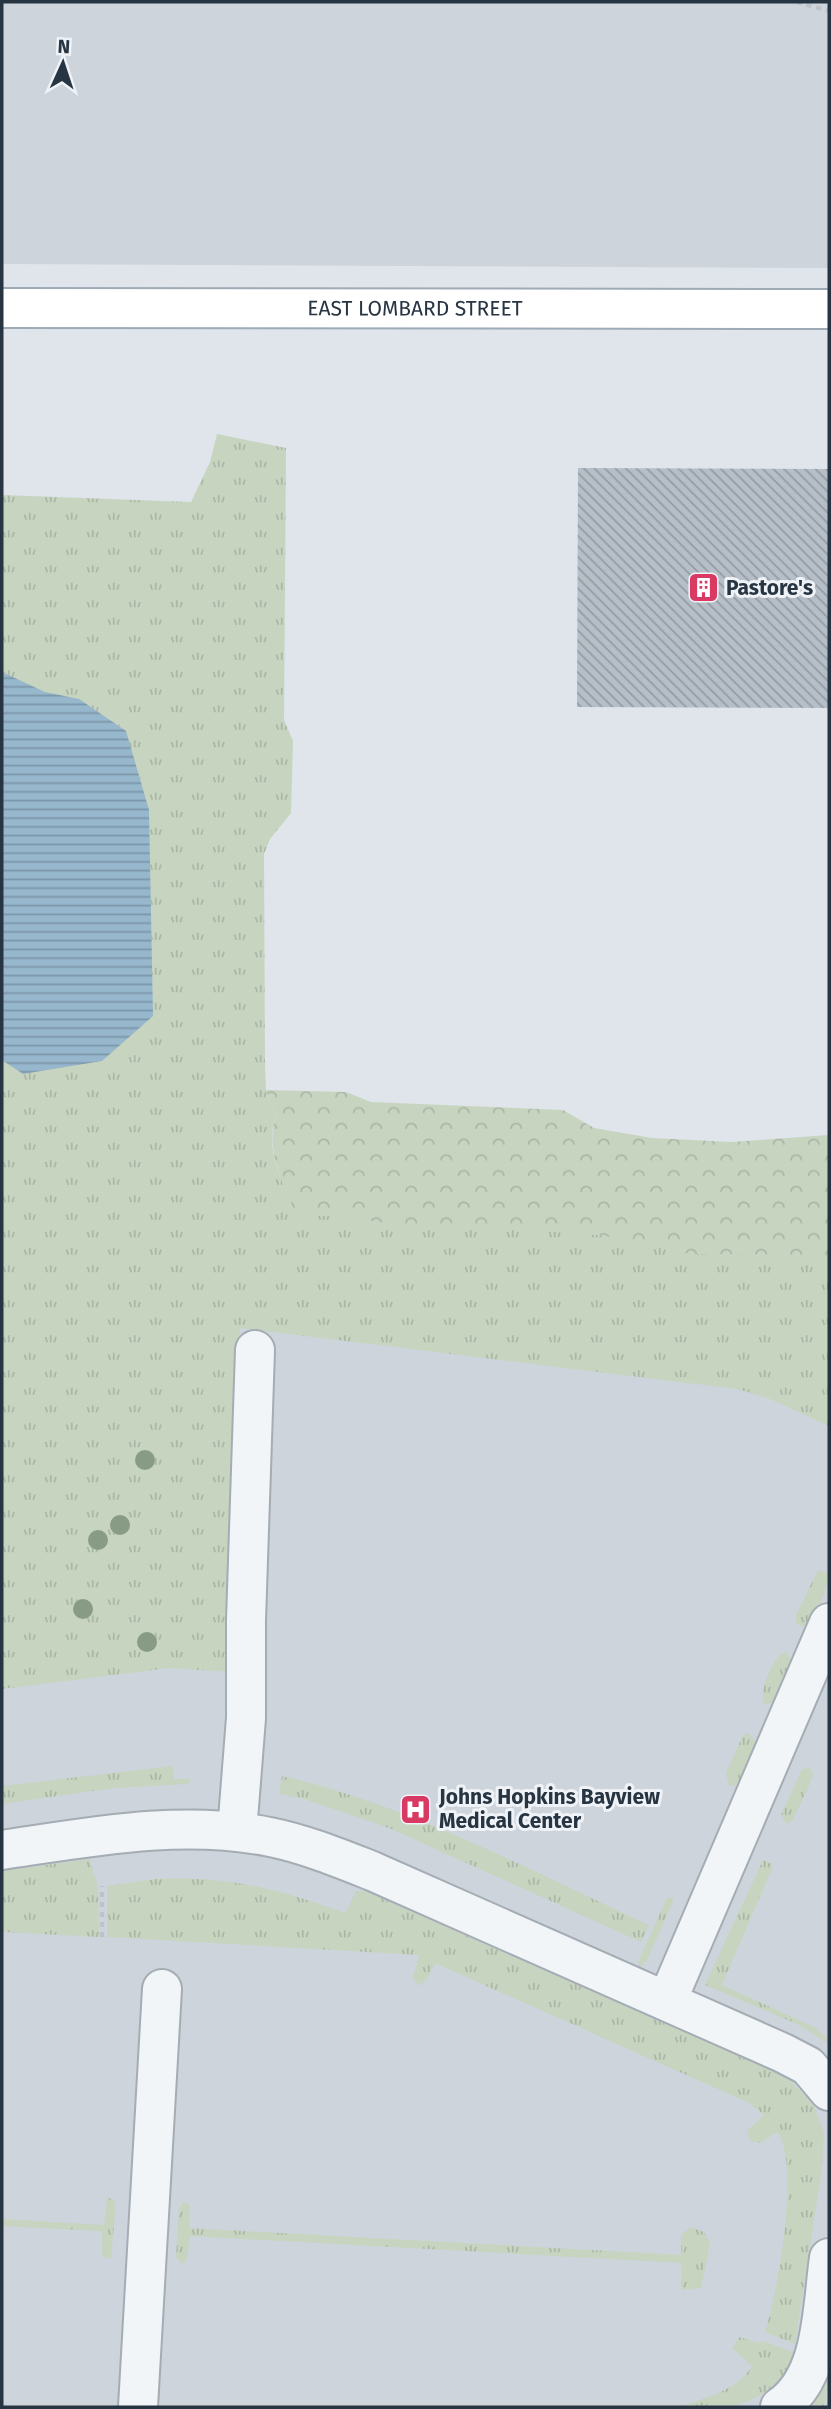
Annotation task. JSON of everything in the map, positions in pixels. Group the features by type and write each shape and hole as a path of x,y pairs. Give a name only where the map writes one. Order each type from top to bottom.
{"main road":[{"name":"EAST LOMBARD STREET","path":"2,308 829,309"}],"lane":[{"path":"237,1832 246,1718 246,1620 255,1350"},
{"path":"667,2001 829,1623"},
{"path":"2,1850 141,1832 237,1832 302,1845 360,1866 808,2066 829,2091"},
{"path":"138,2407 162,1989"},
{"path":"780,2407 794,2398 813,2363 829,2258"}],"path":[{"path":"797,2 829,11"},
{"path":"102,1886 102,1937"}],"shaded area":[{"path":"2,2 829,2 829,268 2,264"},
{"name":"Johns Hopkins Bayview Medical Center","path":"2,1155 829,1211 829,2407 2,2407"}],"green space":[{"path":"217,434 286,448 284,720 293,741 291,813 270,839 264,854 265,1066 266,1090 276,1116 272,1141 274,1154 281,1180 297,1216 338,1216 436,1231 487,1227 600,1235 689,1254 818,1255 829,1273 829,1426 770,1399 737,1389 240,1328 233,1672 169,1668 2,1689 2,495 191,502 210,462"},
{"path":"266,1090 346,1092 371,1102 563,1110 594,1128 652,1138 731,1142 829,1135 829,1273 818,1255 689,1254 600,1235 487,1227 436,1231 338,1216 297,1216 277,1167 272,1141 276,1116"},
{"path":"818,1570 827,1573 824,1595 812,1618 802,1627 796,1623 796,1615"},
{"path":"786,1652 793,1662 774,1702 765,1705 763,1693 768,1675 776,1660"},
{"path":"748,1733 757,1743 740,1781 729,1786 726,1773 743,1735"},
{"path":"173,1766 174,1779 191,1779 188,1784 114,1788 2,1804 2,1786"},
{"path":"810,1768 813,1775 811,1781 793,1820 787,1824 781,1815 802,1769"},
{"path":"282,1776 377,1804 423,1822 649,1925 641,1942 389,1828 304,1799 279,1794"},
{"path":"90,1859 98,1887 99,1937 2,1932 2,1871"},
{"path":"763,1860 772,1864 772,1869 722,1985 816,2028 829,2040 829,2044 797,2024 705,1985"},
{"path":"156,1879 251,1885 342,1912 346,1912 356,1891 365,1891 786,2077 813,2103 824,2133 822,2168 795,2344 765,2332 781,2260 787,2173 784,2149 778,2132 759,2143 750,2141 747,2131 764,2115 749,2103 435,1963 427,1980 418,1986 413,1976 419,1955 107,1937 107,1886"},
{"path":"667,1898 672,1898 673,1902 647,1960 640,1968 638,1962"},
{"path":"107,2197 116,2202 111,2259 102,2256 102,2231 2,2226 2,2219 104,2225"},
{"path":"184,2201 190,2205 189,2228 681,2255 681,2235 691,2227 704,2232 710,2243 701,2288 682,2290 681,2263 190,2236 187,2260 182,2264 176,2257 179,2208"},
{"path":"739,2337 760,2343 762,2341 793,2352 790,2363 777,2382 758,2396 736,2405 714,2408 680,2407 720,2392 746,2375 752,2366 732,2348"},
{"path":"829,2374 824,2407 808,2407"}],"water":[{"path":"2,672 45,692 79,699 126,731 149,810 153,1016 102,1061 23,1074 2,1060"}],"building":[{"name":"Pastore's","path":"578,468 829,469 829,708 577,707"}],"place":[{"name":"Pastore's","path":"703,588"},
{"name":"Johns Hopkins Bayview Medical Center","path":"416,1809"}]}
